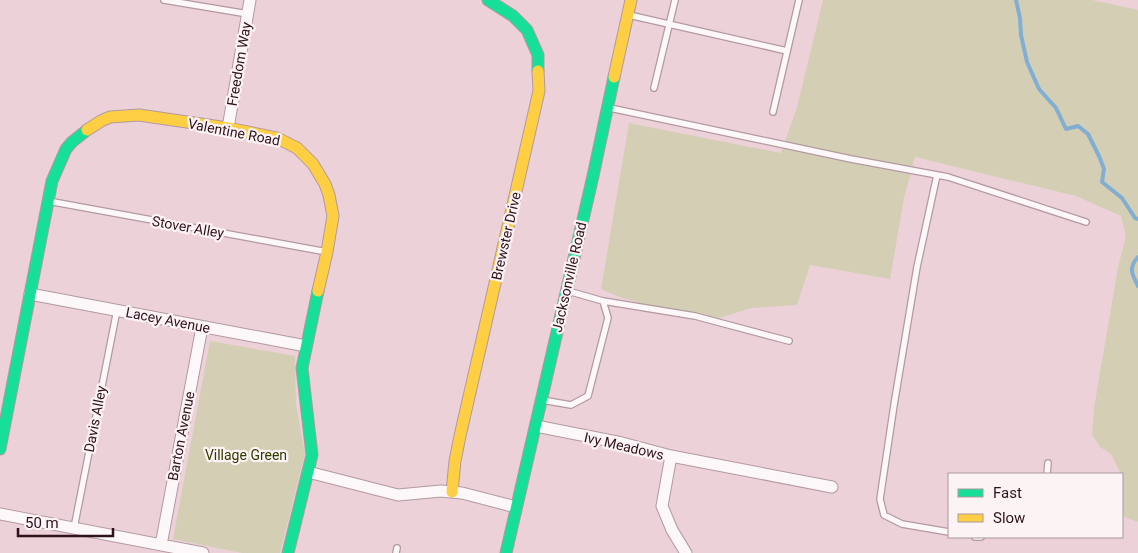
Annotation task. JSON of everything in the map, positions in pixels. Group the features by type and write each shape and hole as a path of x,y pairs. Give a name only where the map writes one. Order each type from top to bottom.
{"street":[{"name":"Freedom Way","path":"228,128 250,0"},
{"name":"Brewster Drive","path":"452,492 460,436 539,91 538,55 527,30 513,16 488,0"},
{"name":"Jacksonville Road","path":"506,553 593,176 631,0"},
{"name":"Valentine Road","path":"0,449 52,181 66,149 72,142 81,134 110,117 139,115 228,128 277,138 297,148 313,164 325,184 333,216 302,368 312,455 288,553"},
{"name":"Lacey Avenue","path":"30,294 306,346"},
{"name":"Barton Avenue","path":"161,545 202,327"},
{"name":"Ivy Meadows","path":"536,426 670,456 662,506 672,530 686,553"},
{"path":"670,456 832,488"},
{"path":"308,472 398,495 441,491 462,493 516,507"},
{"path":"0,514 203,553"}],"lane":[{"path":"164,0 248,14"},
{"path":"654,88 675,0"},
{"path":"773,112 799,0"},
{"path":"628,15 788,51"},
{"path":"608,107 851,159 948,177 1086,222"},
{"path":"937,175 917,267 880,499 884,516 902,524 948,532"},
{"name":"Stover Alley","path":"48,201 327,252"},
{"path":"566,290 603,301 695,316 789,341"},
{"path":"542,400 571,404 588,396 608,318 603,301"},
{"name":"Davis Alley","path":"74,528 117,310"},
{"path":"1047,473 1048,462"}],"green space":[{"path":"823,0 1092,0 1138,10 1138,522 1123,516 1123,473 1120,473 1111,454 1100,447 1092,435 1094,408 1118,267 1126,237 1121,216 1076,196 915,157 904,198 890,279 810,265 797,305 751,308 707,322 619,297 601,289 629,123 781,153 797,107"},
{"name":"Village Green","path":"210,341 295,356 296,405 305,454 280,553 242,553 173,539"}],"waterway":[{"path":"1016,0 1027,62 1039,89 1056,108 1066,129 1078,126 1088,134 1104,169 1102,182 1122,198 1135,218 1138,219"},
{"path":"1138,257 1132,268 1138,286"}],"traffic: fast":[{"path":"488,0 513,16 527,30 538,55 538,71"},
{"path":"506,553 614,77"},
{"path":"0,449 52,181 66,149 87,130"},
{"path":"288,553 312,455 302,368 318,291"}],"traffic: slow":[{"path":"614,77 631,0"},
{"path":"452,492 460,436 539,91 538,71"},
{"path":"87,130 110,117 139,115 228,128 277,138 297,148 313,164 325,184 333,216 318,291"}]}
